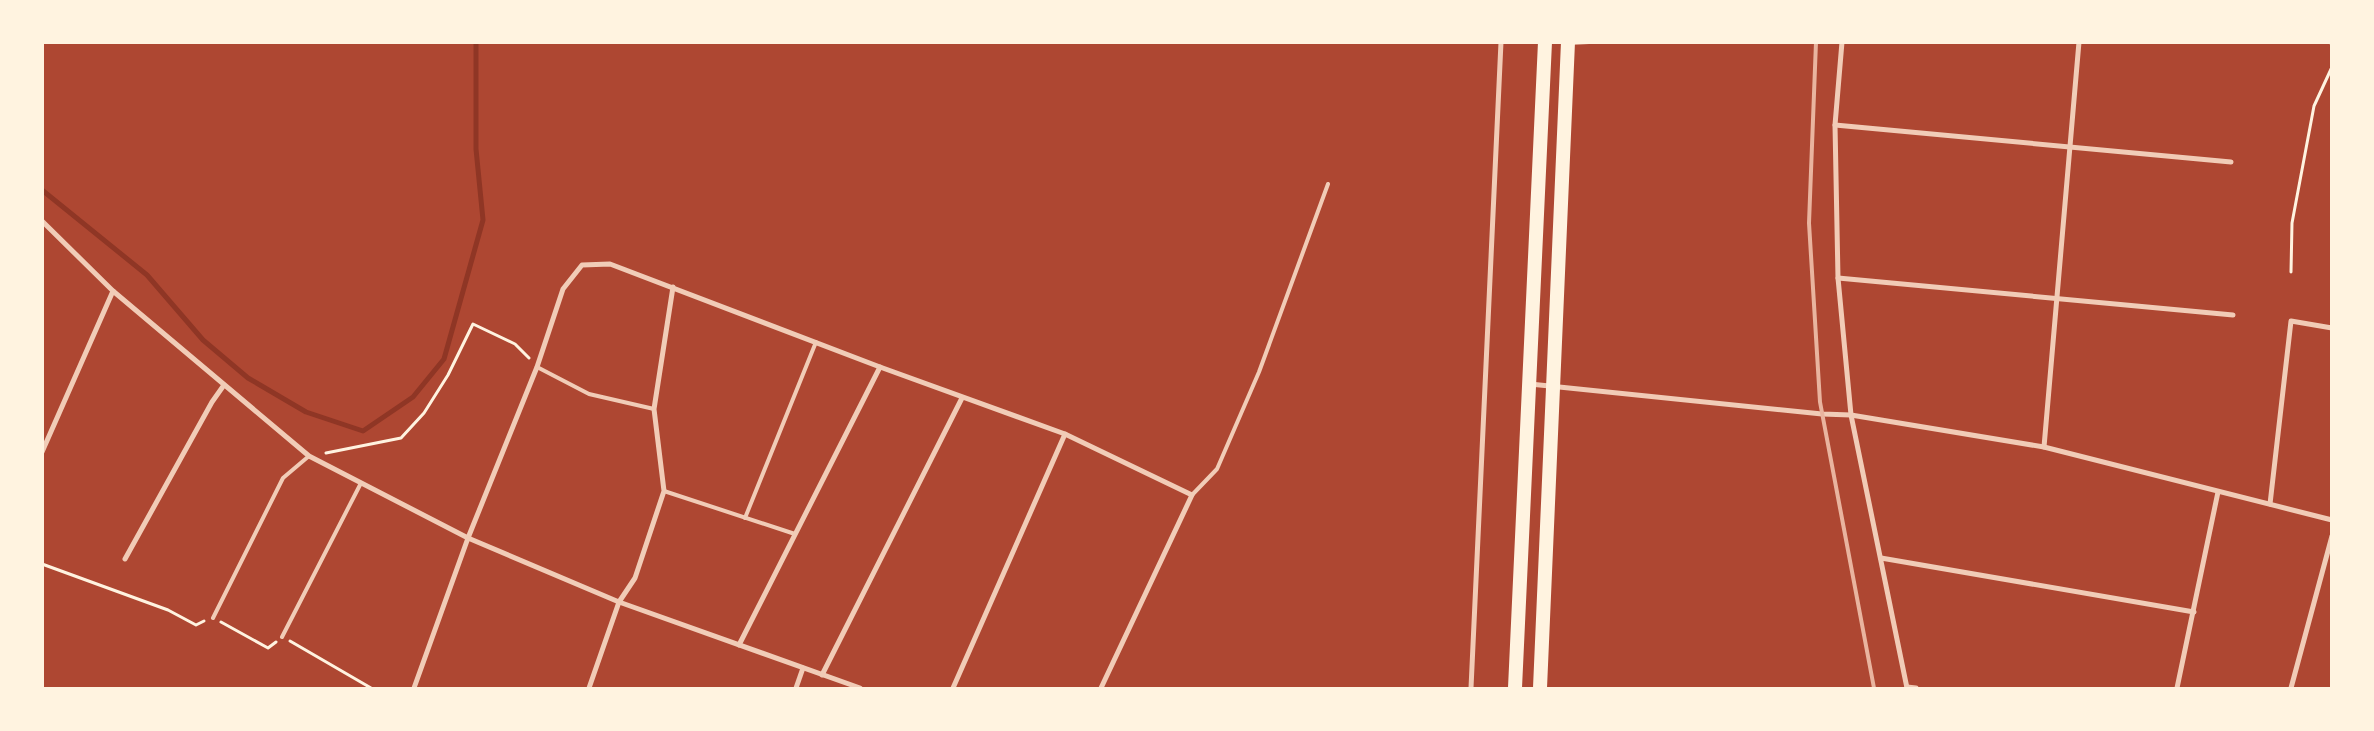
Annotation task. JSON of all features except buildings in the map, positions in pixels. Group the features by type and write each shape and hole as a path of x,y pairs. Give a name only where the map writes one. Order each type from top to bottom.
{"highway":[{"path":"1515,688 1545,42"},
{"path":"1540,688 1568,43"}],"street":[{"path":"1471,688 1501,42"},
{"path":"1842,42 1835,125 1838,278 1851,415 1882,558 1907,688 1916,688"},
{"path":"2044,447 2079,42"},
{"path":"1835,125 2071,149 2232,162"},
{"path":"42,221 113,291 308,456 468,538 619,602 860,688"},
{"path":"414,688 468,538 537,367 563,289 582,265 610,264 962,398 1065,434 1192,495 1101,688"},
{"path":"1838,278 2233,315"},
{"path":"589,688 619,602 635,578 664,491 654,409 673,287"},
{"path":"42,452 113,291"},
{"path":"2270,504 2291,320 2332,328"},
{"path":"739,645 880,367"},
{"path":"1529,384 1553,388 1822,414 1851,415 2044,447 2332,520"},
{"path":"125,559 224,385"},
{"path":"822,675 962,398"},
{"path":"953,688 1065,434"},
{"path":"2177,688 2218,492"},
{"path":"2291,688 2332,536"},
{"path":"1882,558 2194,612"},
{"path":"796,688 803,668"}],"lane":[{"path":"1568,43 1589,42"},
{"path":"1192,495 1216,469 1259,372 1328,184"},
{"path":"745,518 816,342"},
{"path":"537,367 589,394 654,409"},
{"path":"213,618 283,478 308,456"},
{"path":"282,637 361,483"},
{"path":"664,491 795,534"}],"path":[{"path":"2291,272 2292,223 2314,106 2332,67"},
{"path":"308,456 401,438 424,413 448,376 473,324 515,344 537,367"},
{"path":"42,564 168,610 196,624 213,618 268,648 282,637 371,688"}],"shaded area":[{"path":"43,43 2331,43 2331,688 43,688"}],"waterway":[{"path":"42,190 147,275 203,340 248,378 306,412 363,431 413,397 444,359 483,220 476,149 476,42"}],"railway":[{"path":"1816,42 1809,223 1820,402 1874,688"}]}
